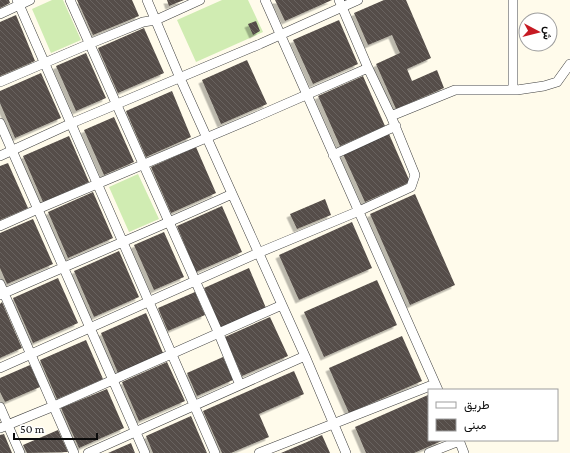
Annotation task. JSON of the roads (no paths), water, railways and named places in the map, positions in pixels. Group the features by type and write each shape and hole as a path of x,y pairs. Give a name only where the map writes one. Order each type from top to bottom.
{"street":[{"path":"0,14 18,2 30,0"},
{"path":"70,0 219,334 240,386"},
{"path":"147,0 206,137 335,424 346,453"},
{"path":"0,82 143,22 156,20 200,0"},
{"path":"265,0 332,155 359,212 436,387"},
{"path":"0,156 72,123 280,35 341,4 358,0"},
{"path":"513,0 513,90"},
{"path":"18,2 215,453"},
{"path":"0,368 258,253 359,212 411,187 415,175 396,126 368,68 341,4"},
{"path":"391,116 455,90 513,90 544,86 557,82 570,64"},
{"path":"0,226 368,68"},
{"path":"0,123 145,453"},
{"path":"332,155 396,126"},
{"path":"2,294 169,223 232,194"},
{"path":"0,284 2,294 31,354 74,453"},
{"path":"4,427 282,306"},
{"path":"88,453 305,356"},
{"path":"259,453 428,390"},
{"path":"0,407 4,427 20,453"},
{"path":"429,453 459,441 464,453"}]}
